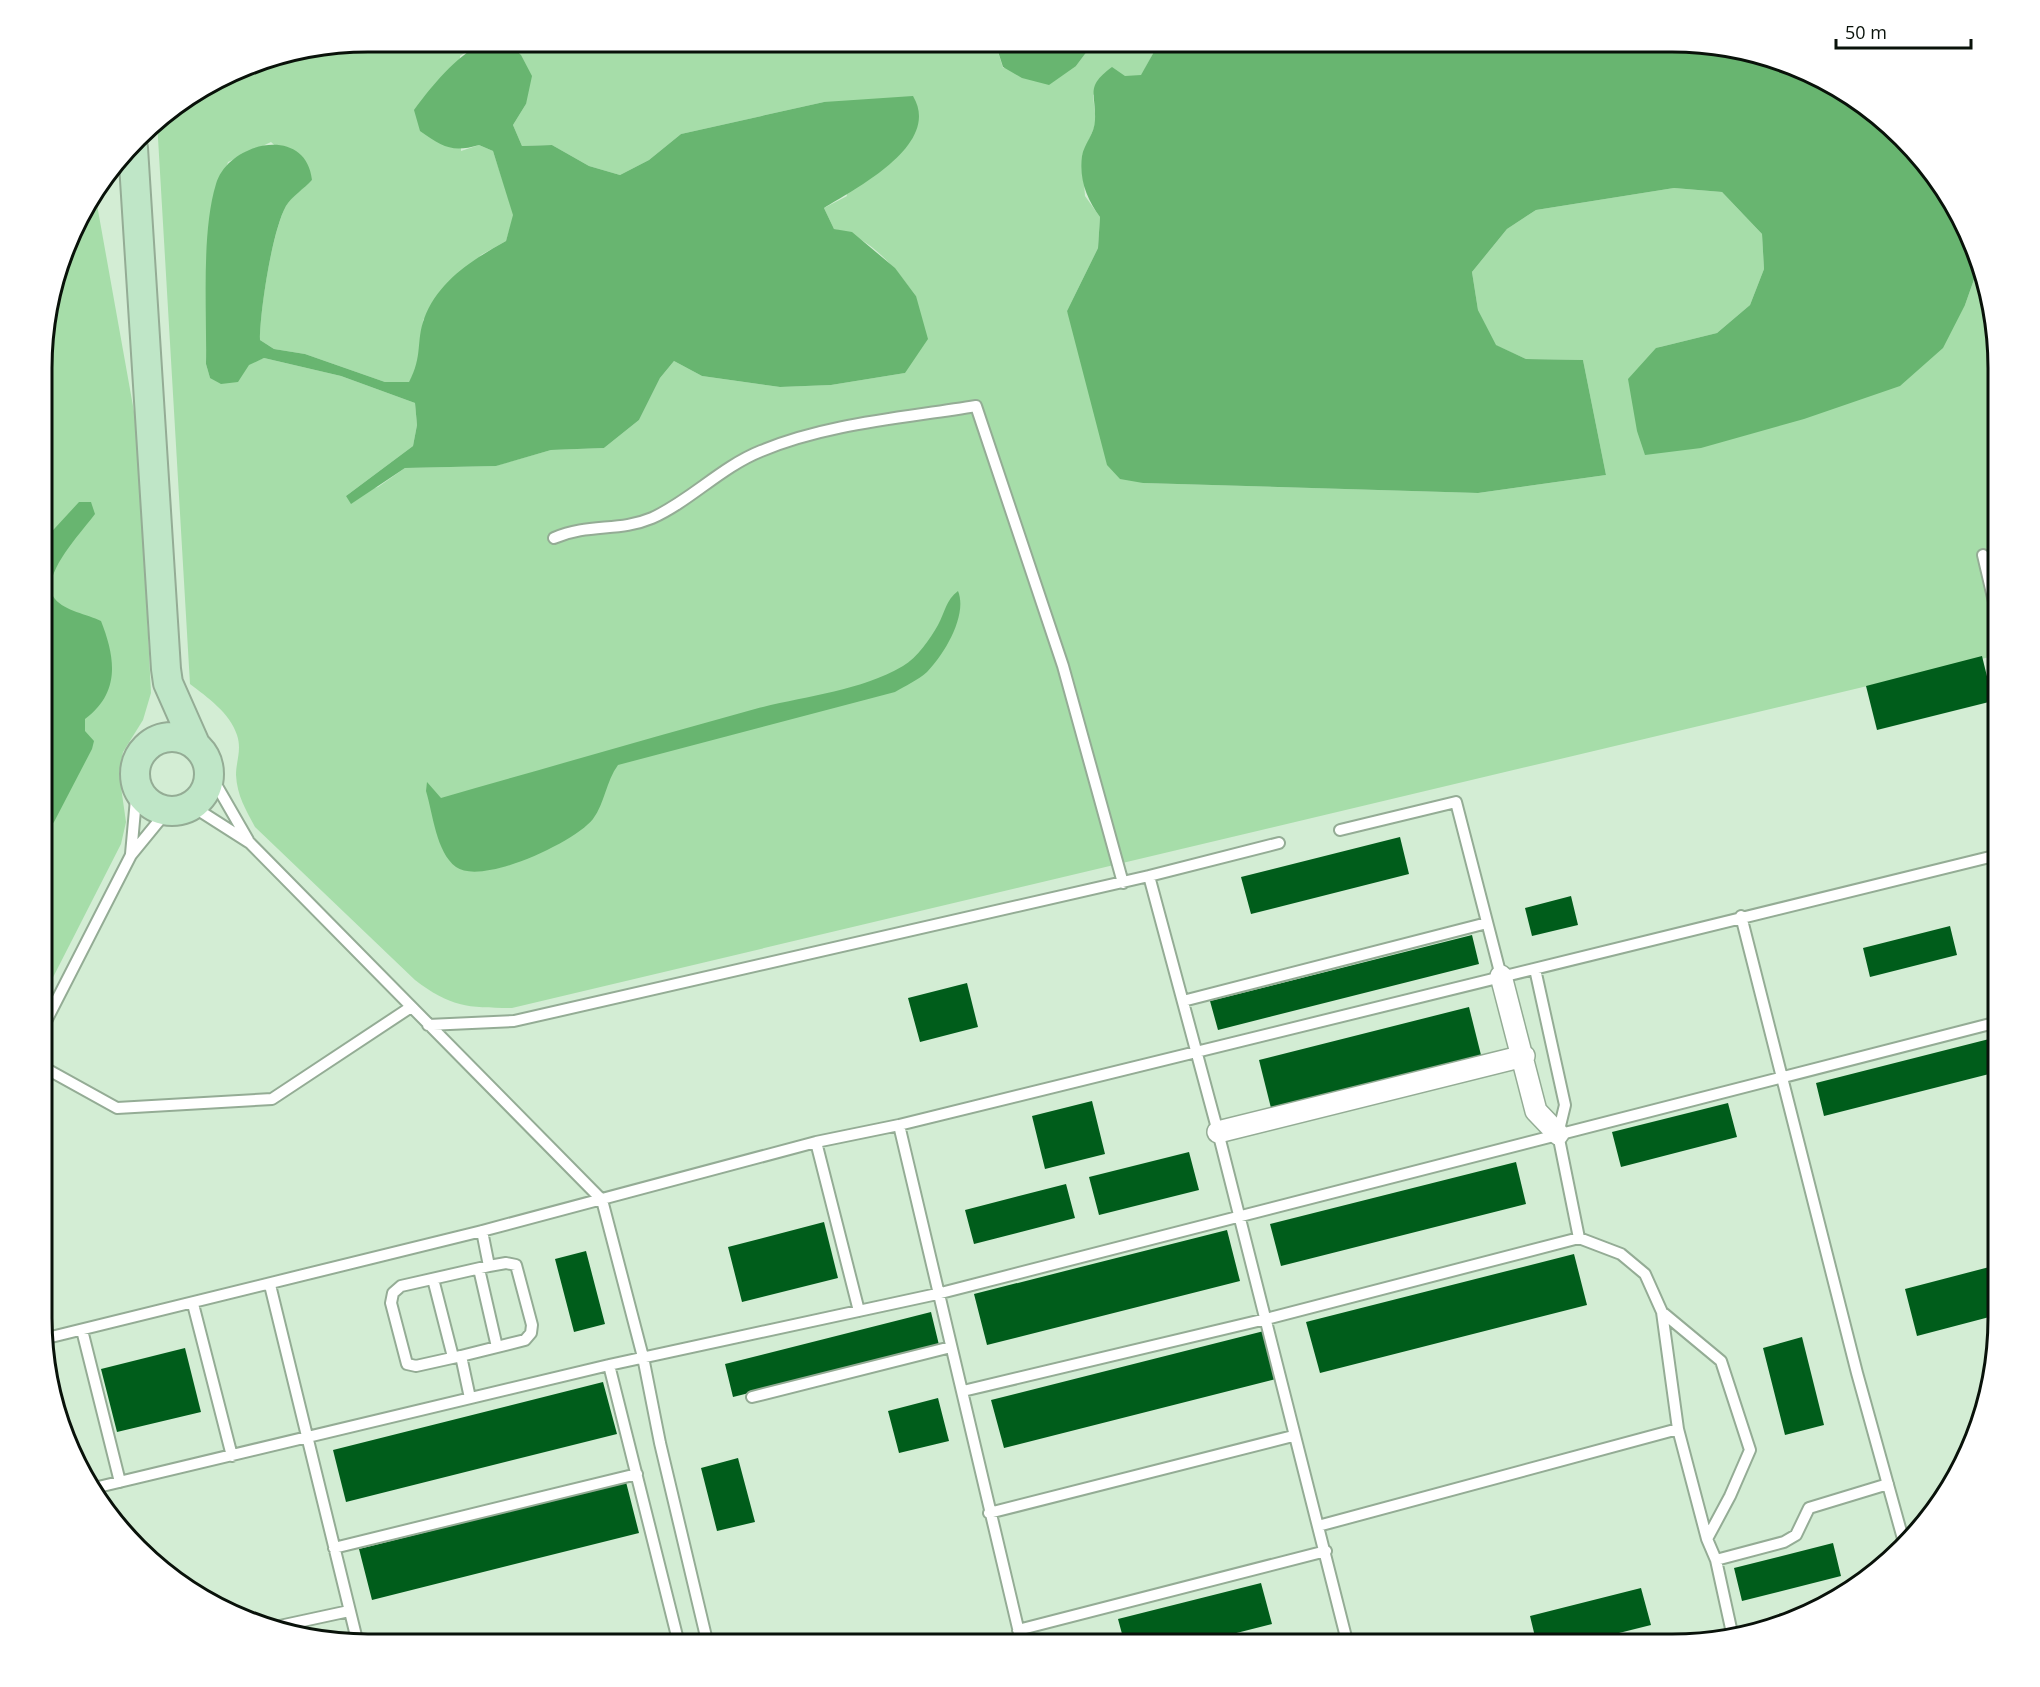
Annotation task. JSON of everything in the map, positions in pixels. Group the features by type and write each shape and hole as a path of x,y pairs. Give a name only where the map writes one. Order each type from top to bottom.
{"street":[{"path":"134,157 168,683 151,743 136,763 134,776 137,788 149,804 180,809 202,797 210,774 203,752 195,744 168,683"},
{"path":"151,743 173,736 195,744"},
{"path":"1501,976 1524,1056 1536,1111 1558,1134"},
{"path":"1218,1132 1524,1056"}],"lane":[{"path":"554,538 574,529 627,526 653,517 759,452 813,433 976,406 1063,666 1123,883"},
{"path":"1983,555 1988,576"},
{"path":"210,774 250,843 602,1200 643,1357 706,1634"},
{"path":"131,855 137,788"},
{"path":"1340,830 1456,802 1501,976"},
{"path":"52,1009 131,855 180,809 250,843"},
{"path":"428,1025 513,1021 1123,883 1279,843"},
{"path":"53,1337 270,1286 816,1142 899,1125 1535,969 1741,916 1988,857"},
{"path":"1149,876 1218,1132 1266,1319 1293,1436 1326,1551 1345,1634"},
{"path":"1741,916 1780,1077 1902,1535"},
{"path":"1183,1001 1487,923"},
{"path":"1535,969 1565,1105 1558,1134 1579,1238"},
{"path":"52,1072 117,1108 272,1099 411,1007"},
{"path":"101,1486 643,1357 937,1294 1988,1025"},
{"path":"899,1125 937,1294 963,1391 989,1513 1019,1634"},
{"path":"816,1142 859,1311"},
{"path":"482,1231 484,1268 497,1347"},
{"path":"963,1391 1266,1319 1579,1238 1621,1254 1645,1274 1662,1312 1678,1430 1707,1539 1716,1560 1731,1628"},
{"path":"506,1263 516,1265 532,1325 531,1333 525,1340 497,1347 416,1366 407,1364 391,1303 393,1293 401,1286 484,1268 506,1263"},
{"path":"433,1279 470,1398"},
{"path":"270,1286 355,1634"},
{"path":"193,1304 232,1456"},
{"path":"1662,1312 1720,1361 1750,1450 1730,1496 1707,1539"},
{"path":"82,1330 120,1482"},
{"path":"752,1397 951,1347"},
{"path":"609,1365 677,1634"},
{"path":"1318,1526 1678,1430"},
{"path":"989,1513 1293,1436"},
{"path":"334,1548 637,1474"},
{"path":"1716,1560 1784,1542 1796,1535 1809,1508 1888,1484"},
{"path":"1018,1630 1326,1551"},
{"path":"288,1624 349,1611"}],"shaded area":[{"path":"467,52 460,56 461,151 479,145 493,151 514,215 506,241 481,255 423,320 419,364 409,382 385,382 305,354 274,349 260,340 268,271 281,218 288,203 312,180 271,142 228,162 209,223 206,364 210,378 264,358 341,376 415,403 417,425 413,446 346,496 378,487 405,468 495,466 551,450 604,448 639,420 660,378 674,361 702,376 780,387 831,385 905,373 916,296 890,264 870,246 859,238 834,229 824,208 847,196 824,102 681,134 649,160 620,175 589,166 552,145 522,146 513,125 526,104 509,52 998,52 1003,68 1076,66 1086,52 1154,52 1141,76 1125,76 1093,95 1096,123 1082,156 1085,196 1100,217 1098,248 1067,311 1143,483 1478,493 1606,475 1583,360 1526,359 1495,345 1478,310 1472,272 1507,229 1536,210 1674,188 1722,192 1762,234 1764,269 1750,305 1717,333 1656,348 1965,305 1974,278 1977,287 1985,328 1988,369 1988,657 512,1008 460,1004 427,989 255,827 238,790 236,775 239,746 234,727 217,706 190,684 158,133 193,106 229,85 287,63 348,53"},
{"path":"469,52 518,52 532,76 526,104 513,125 522,146 552,145 589,166 620,175 649,160 681,134 824,102 913,96 919,114 916,131 907,147 875,176 824,208 834,229 852,232 895,268 916,296 928,339 905,373 831,385 780,387 702,376 674,361 660,378 639,420 604,448 551,450 496,466 405,468 351,504 346,496 413,446 417,425 415,403 341,376 264,358 249,365 238,382 221,384 210,378 206,364 206,272 208,225 216,184 223,169 235,158 266,145 282,146 296,151 307,162 312,180 288,203 276,233 262,310 260,340 274,349 305,354 385,382 409,382 418,356 424,319 438,293 469,264 506,241 513,215 493,151 479,145 462,148 448,147 420,131 414,110 445,72"},
{"path":"998,52 1086,52 1076,66 1049,85 1022,78 1003,67"},
{"path":"1154,52 1671,52 1712,55 1753,63 1811,85 1829,95 1864,118 1895,145 1922,176 1945,211 1955,229 1974,278 1965,305 1943,348 1900,386 1804,419 1701,448 1645,455 1637,431 1628,379 1656,348 1717,333 1750,305 1764,269 1762,234 1722,192 1674,188 1536,210 1507,229 1472,272 1478,310 1496,345 1526,359 1583,360 1606,475 1478,493 1143,483 1120,479 1107,465 1067,311 1098,248 1100,217 1085,189 1081,165 1083,152 1095,125 1095,85 1112,67 1125,76 1141,75"},
{"path":"97,207 138,434 151,693 143,720 123,752 119,773 126,822 121,844 52,979 53,348 59,307 69,267 85,229"},
{"path":"79,502 91,502 95,514 63,555 52,579 52,531"},
{"path":"958,591 960,611 947,645 927,672 895,692 618,765 593,819 568,839 528,859 486,871 469,871 456,867 444,852 436,832 426,791 427,782 441,798 755,709 868,682 903,666 923,648 938,625 948,602"},
{"path":"52,592 55,599 64,607 101,621 112,662 112,674 104,698 85,719 85,731 94,741 92,749 52,824"}],"building":[{"path":"1982,656 1988,681 1988,702 1877,730 1866,686"},
{"path":"1400,837 1409,874 1251,914 1241,877"},
{"path":"1571,896 1578,925 1532,936 1525,908"},
{"path":"1950,926 1957,955 1870,977 1863,948"},
{"path":"1472,935 1479,964 1218,1030 1210,1001"},
{"path":"967,983 978,1027 920,1042 908,998"},
{"path":"1469,1007 1481,1055 1271,1108 1259,1060"},
{"path":"1988,1039 1988,1074 1824,1116 1816,1083"},
{"path":"1092,1101 1105,1154 1045,1169 1032,1116"},
{"path":"1728,1103 1737,1137 1621,1167 1612,1132"},
{"path":"1189,1152 1199,1190 1099,1215 1089,1177"},
{"path":"1516,1162 1526,1204 1281,1266 1270,1224"},
{"path":"1066,1184 1075,1218 974,1244 965,1210"},
{"path":"824,1222 838,1278 742,1302 728,1247"},
{"path":"1227,1230 1240,1281 987,1345 974,1294"},
{"path":"586,1251 605,1324 574,1332 555,1259"},
{"path":"1574,1254 1587,1305 1320,1373 1306,1322"},
{"path":"1988,1267 1988,1317 1917,1336 1905,1289"},
{"path":"931,1312 939,1345 733,1397 725,1364"},
{"path":"1264,1331 1276,1379 1004,1448 991,1400"},
{"path":"1802,1337 1824,1425 1785,1435 1763,1348"},
{"path":"185,1348 201,1412 117,1432 101,1369"},
{"path":"603,1382 617,1434 346,1502 333,1450"},
{"path":"938,1398 949,1441 899,1453 888,1411"},
{"path":"738,1458 755,1522 717,1531 701,1468"},
{"path":"626,1482 639,1533 372,1600 359,1549"},
{"path":"1833,1543 1841,1576 1742,1601 1734,1568"},
{"path":"1261,1583 1272,1624 1232,1634 1122,1634 1118,1619"},
{"path":"1641,1588 1651,1625 1615,1634 1534,1634 1530,1616"}]}
